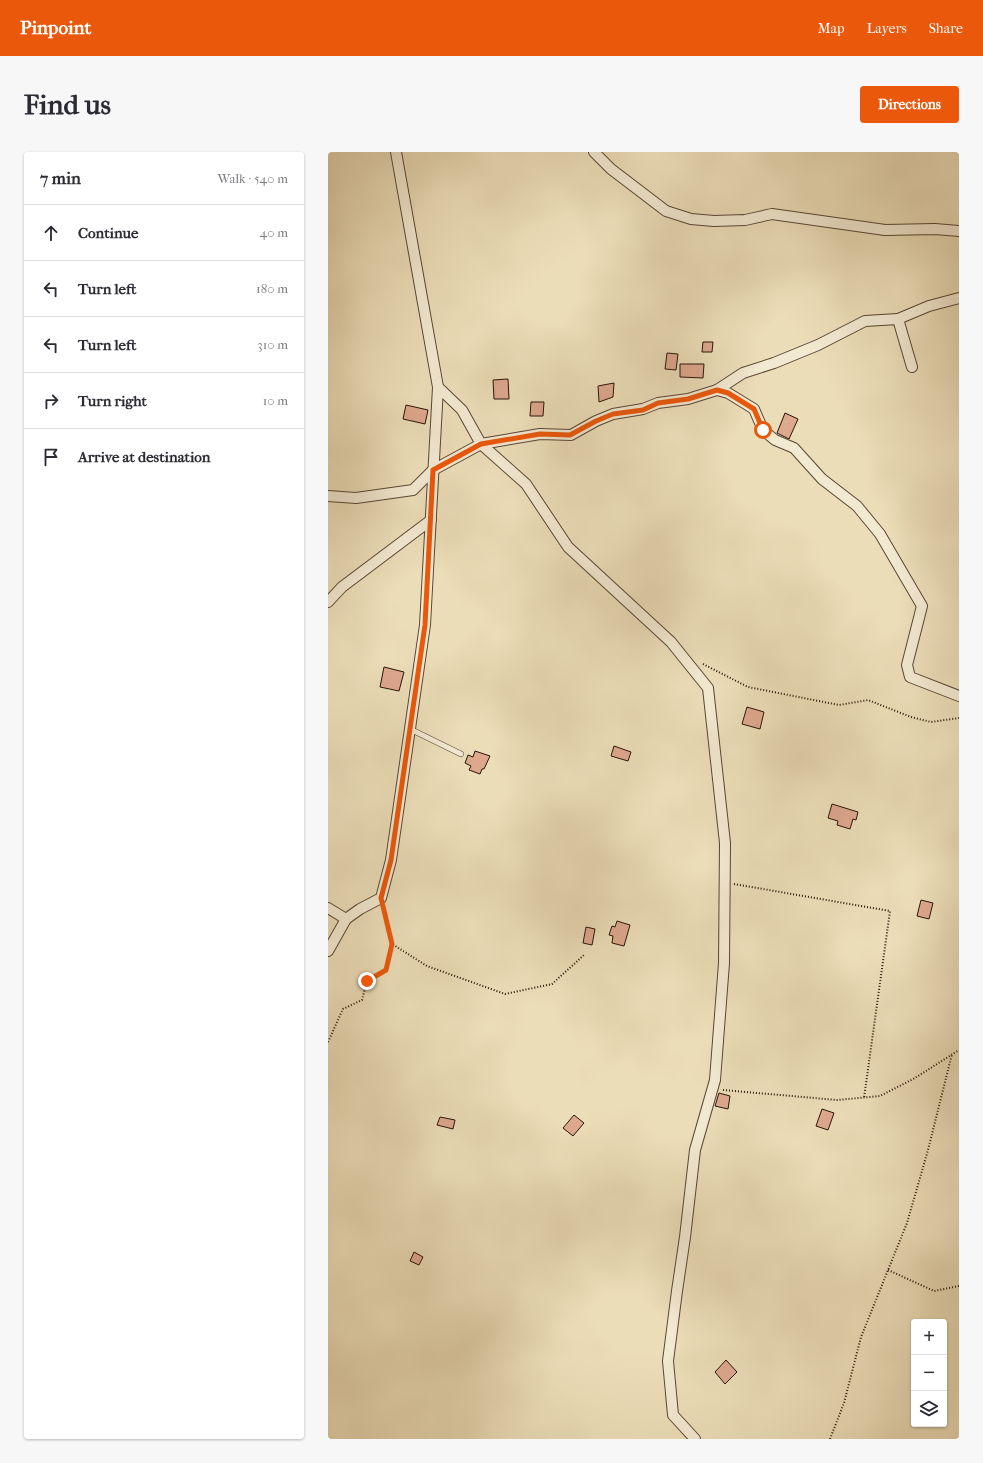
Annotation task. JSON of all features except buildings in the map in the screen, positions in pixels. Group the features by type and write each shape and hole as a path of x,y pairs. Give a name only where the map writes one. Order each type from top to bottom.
{"street":[{"path":"328,951 346,919 360,909 381,898 391,860 425,625 438,387 396,152"},
{"path":"594,152 611,169 666,211 691,219 714,221 745,220 772,214 885,230 934,229 959,231"},
{"path":"328,496 356,498 413,490 433,470 481,444 540,434 570,435 613,414 643,410 658,403 688,399 717,390 743,373 774,363 818,345 865,321 898,319 929,306 959,298"},
{"path":"898,319 912,367"},
{"path":"438,387 462,410 481,444 526,484 568,547 671,642 708,688 725,843 724,963 715,1080 695,1150 685,1238 676,1291 668,1361 674,1415 695,1439"},
{"path":"717,390 728,393 754,409 763,430 775,440 794,448 822,479 857,506 880,534 922,606 907,665 910,677 959,696"},
{"path":"328,602 342,587 430,520"},
{"path":"328,908 346,919"}],"lane":[{"path":"410,730 461,754"}],"path":[{"path":"697,661 748,687 840,705 868,700 911,717 931,722 959,718"},
{"path":"724,882 890,911 864,1098"},
{"path":"328,1042 343,1009 362,1000 367,981 386,970 392,944 381,898"},
{"path":"392,944 427,966 505,994 552,984 584,956"},
{"path":"713,1089 837,1100 880,1096 915,1078 959,1050"},
{"path":"830,1439 844,1403 861,1337 909,1216 932,1136 952,1054"},
{"path":"888,1270 934,1291 959,1286"}],"route":[{"path":"367,981 386,970 392,944 381,898 391,860 425,625 433,470 481,444 540,434 570,435 613,414 643,410 658,403 688,399 717,390 728,393 754,409 763,430"}]}
